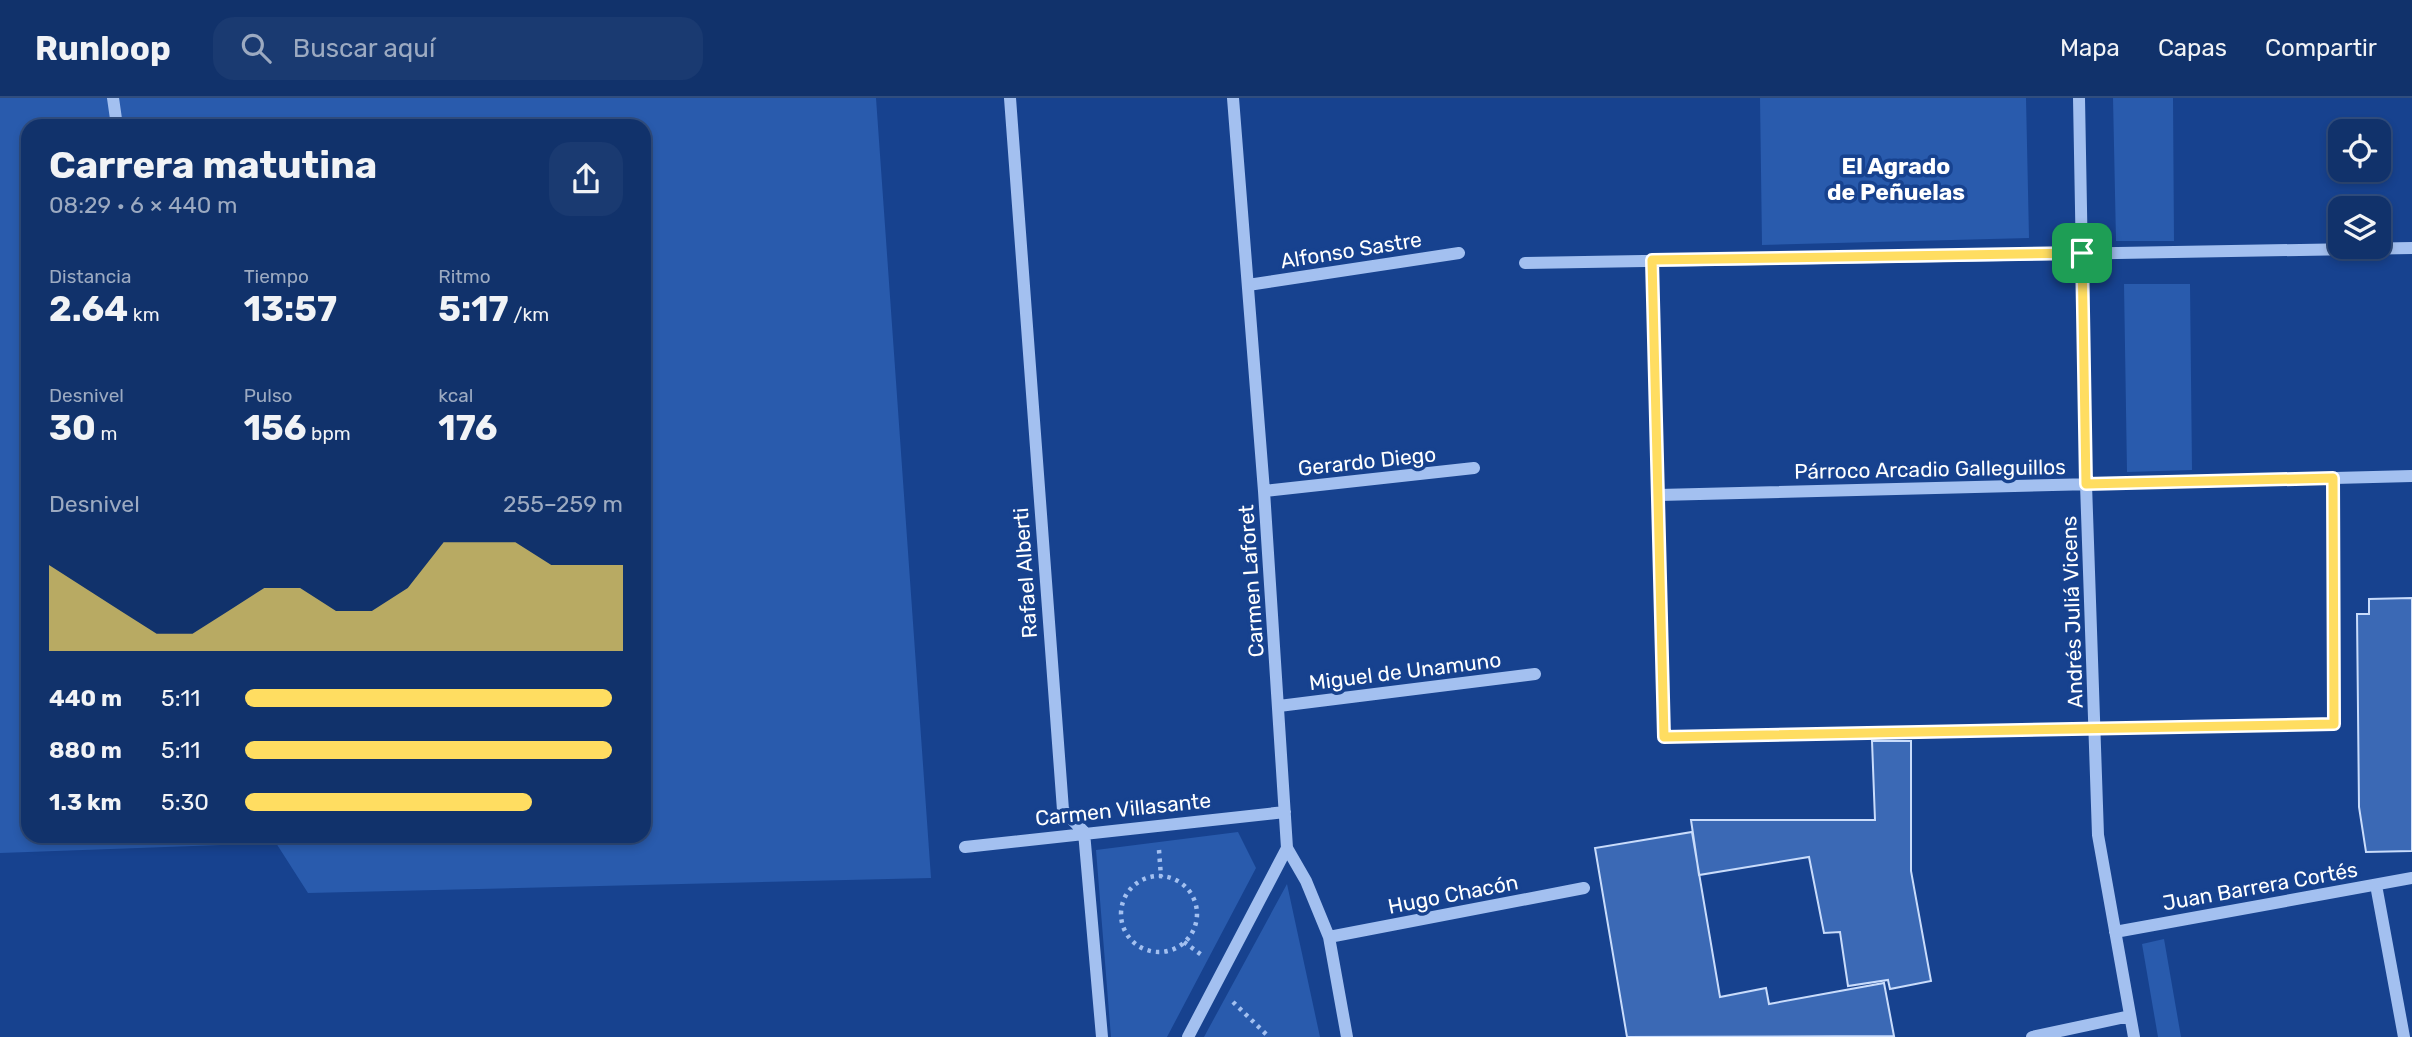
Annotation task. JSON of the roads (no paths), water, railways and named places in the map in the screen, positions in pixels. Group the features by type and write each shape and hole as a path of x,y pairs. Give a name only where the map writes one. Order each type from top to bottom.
{"street":[{"path":"113,98 116,119"},
{"name":"Rafael Alberti","path":"1010,98 1063,810 1084,832"},
{"name":"Carmen Laforet","path":"1233,98 1264,491 1287,848"},
{"name":"Andrés Juliá Vicens","path":"2079,98 2086,484 2098,835 2134,1037"},
{"path":"1525,263 2412,248"},
{"name":"Alfonso Sastre","path":"1248,285 1460,253"},
{"path":"1652,260 1664,737 2334,724 2333,478"},
{"name":"Gerardo Diego","path":"1264,491 1474,468"},
{"name":"Párroco Arcadio Galleguillos","path":"1659,495 2412,476"},
{"name":"Miguel de Unamuno","path":"1279,706 1535,674"},
{"name":"Carmen Villasante","path":"965,847 1284,812"},
{"path":"1084,832 1102,1037"},
{"path":"1287,848 1307,881 1329,937 1347,1037"},
{"path":"1188,1037 1287,848"},
{"name":"Juan Barrera Cortés","path":"2115,932 2412,878"},
{"path":"2376,885 2404,1037"},
{"name":"Hugo Chacón","path":"1329,937 1584,888"},
{"path":"2032,1037 2130,1016"}],"district":[{"name":"El Agrado de Peñuelas","path":"1896,179"}]}
